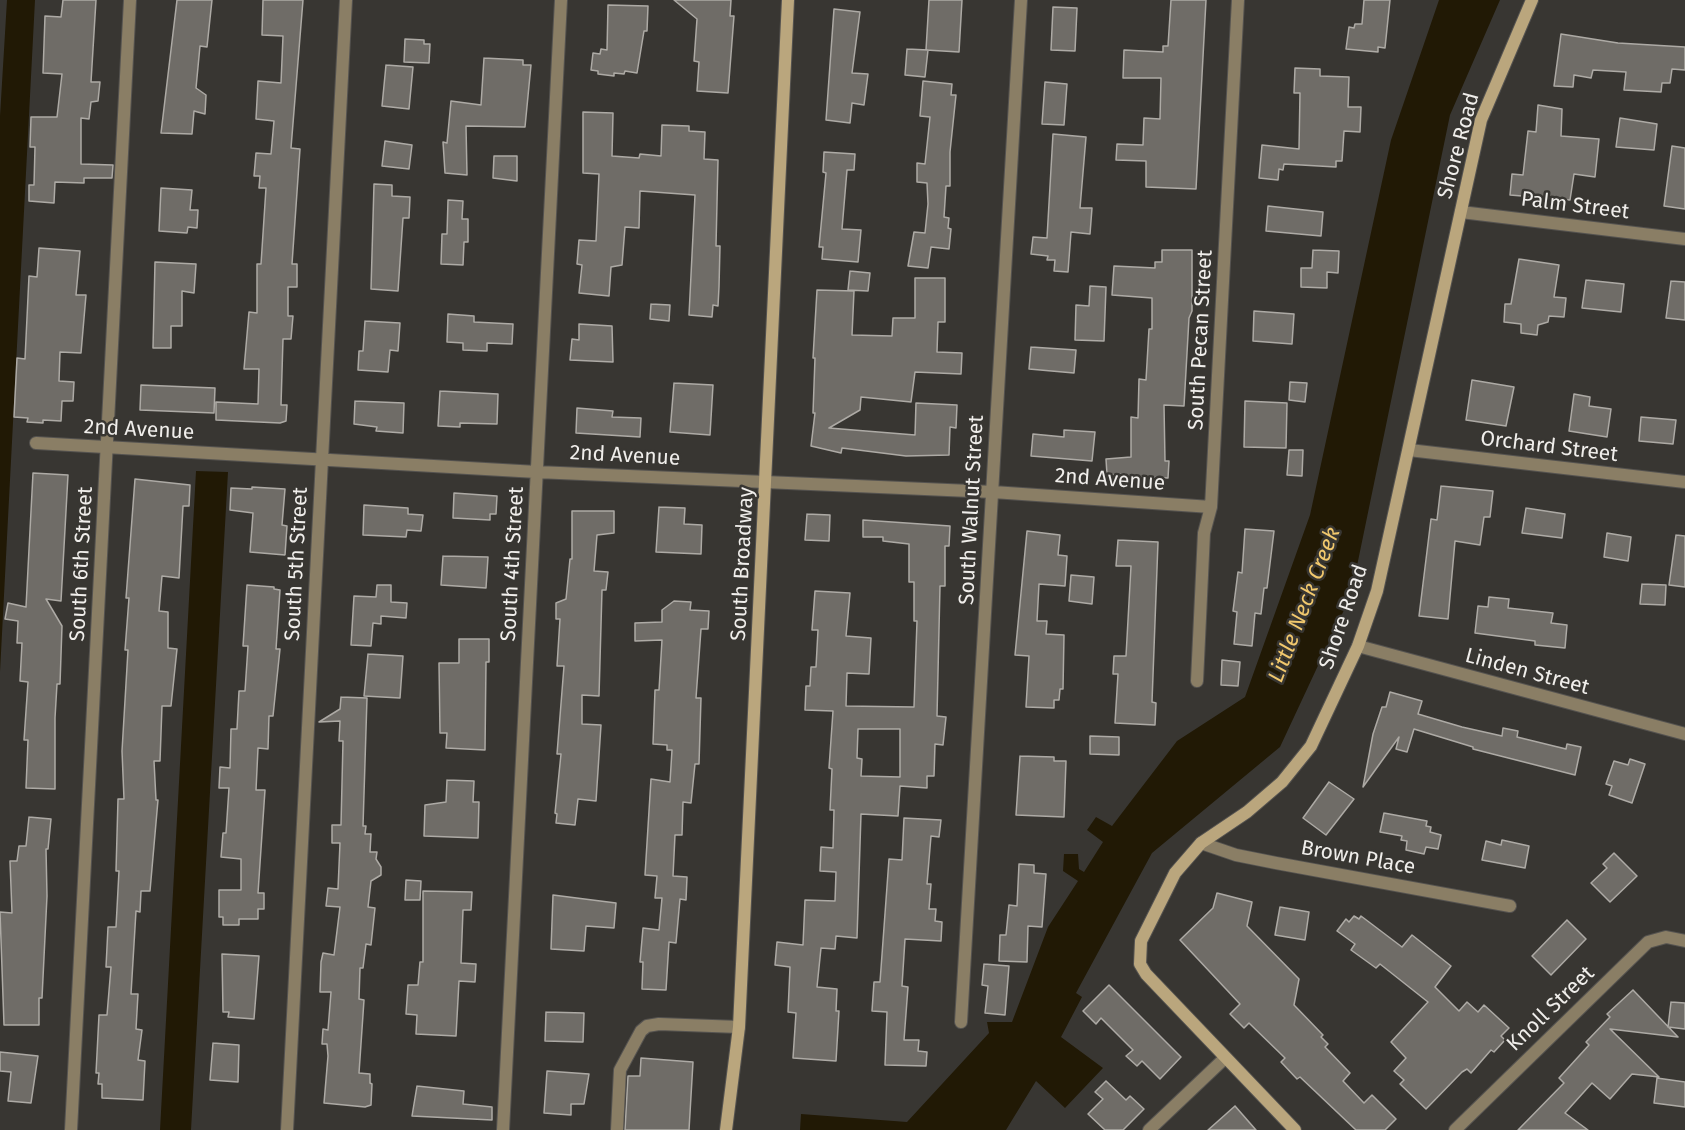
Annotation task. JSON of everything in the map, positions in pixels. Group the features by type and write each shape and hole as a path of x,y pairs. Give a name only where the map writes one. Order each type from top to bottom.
{"street":[{"name":"South 6th Street","path":"71,1130 130,0"},
{"name":"South 5th Street","path":"287,1130 346,0"},
{"name":"South 4th Street","path":"503,1130 561,0"},
{"name":"South Broadway","path":"726,1130 739,1027 767,482 788,0"},
{"name":"South Walnut Street","path":"961,1022 1021,0"},
{"name":"South Pecan Street","path":"1197,681 1204,533 1211,507 1238,0"},
{"name":"Shore Road","path":"1294,1130 1146,974 1140,964 1141,941 1175,873 1201,843 1247,812 1282,782 1311,746 1358,646 1377,591 1481,120 1532,0"},
{"name":"Palm Street","path":"1461,212 1685,239"},
{"name":"2nd Avenue","path":"36,443 107,449 993,492 1211,507"},
{"name":"Orchard Street","path":"1409,450 1685,482"},
{"name":"Linden Street","path":"1358,646 1685,734"},
{"name":"Brown Place","path":"1201,843 1236,855 1510,906"},
{"name":"Knoll Street","path":"1455,1130 1648,942 1666,937 1685,941"},
{"path":"617,1130 620,1070 641,1031 647,1026 659,1024 739,1027"},
{"path":"1149,1130 1225,1058"}],"water":[{"path":"7,0 35,0 0,672 0,116"},
{"name":"Little Neck Creek","path":"1439,0 1500,0 1450,115 1351,595 1280,747 1152,853 1076,993 1082,997 1061,1037 1103,1068 1065,1108 1036,1081 1006,1130 800,1130 801,1114 907,1122 989,1033 987,1022 1012,1022 1048,927 1078,881 1063,871 1064,854 1078,854 1079,869 1084,872 1103,842 1087,830 1096,817 1112,826 1177,741 1245,697 1310,515 1391,140"},
{"path":"196,471 228,472 191,1130 160,1130"}],"building":[{"path":"63,0 96,0 91,82 100,82 98,101 91,102 89,119 81,118 81,164 113,165 112,178 84,178 84,183 55,182 54,203 29,201 29,185 34,185 35,147 30,147 31,117 57,117 62,74 43,73 45,16 61,17"},
{"path":"177,0 212,0 207,47 200,46 196,88 206,95 205,114 194,111 192,134 161,133"},
{"path":"263,0 303,0 291,148 300,149 292,264 297,264 297,287 288,287 288,316 293,316 291,339 283,339 281,405 287,405 286,421 280,423 216,420 216,402 258,404 259,369 244,369 249,312 257,313 257,264 261,264 266,188 259,188 260,176 254,176 256,153 271,154 274,121 256,119 258,81 281,83 283,36 262,35"},
{"path":"674,0 731,0 730,16 734,16 728,93 697,91 699,62 694,61 697,19"},
{"path":"929,0 962,0 959,52 926,50"},
{"path":"1171,0 1206,0 1196,189 1146,187 1146,161 1116,160 1117,144 1143,145 1144,118 1160,119 1161,78 1123,78 1124,50 1163,52 1163,46 1168,46"},
{"path":"1364,0 1390,0 1385,48 1378,47 1378,52 1346,49 1349,27 1354,28 1355,24 1362,24"},
{"path":"608,5 648,6 647,31 644,31 637,73 625,71 624,74 614,73 614,76 598,74 598,71 591,70 593,53 600,54 601,49 607,50"},
{"path":"1053,7 1077,8 1075,51 1051,50"},
{"path":"834,9 860,12 852,73 868,74 864,105 852,103 850,123 826,120"},
{"path":"1561,34 1618,43 1685,47 1685,70 1672,69 1670,83 1662,83 1661,92 1624,90 1626,72 1593,70 1591,78 1574,75 1573,87 1554,86"},
{"path":"405,39 424,40 424,44 430,44 429,63 404,62"},
{"path":"907,49 928,50 925,77 905,75"},
{"path":"484,58 523,60 523,65 531,65 525,127 466,126 467,175 445,173 443,142 447,143 451,101 481,105"},
{"path":"386,65 413,67 409,109 382,106"},
{"path":"1295,68 1320,69 1320,76 1349,77 1348,107 1361,107 1360,132 1344,131 1342,161 1336,161 1336,167 1284,164 1283,170 1279,169 1278,180 1259,178 1262,145 1299,149 1300,93 1294,93"},
{"path":"923,81 952,84 951,95 956,95 950,152 950,186 946,186 944,217 949,218 948,228 951,229 949,249 931,247 928,268 908,266 914,232 925,233 928,204 927,183 917,182 917,163 925,164 930,117 920,116"},
{"path":"1045,82 1067,84 1064,125 1042,124"},
{"path":"1538,105 1562,109 1561,136 1599,139 1595,177 1574,174 1570,200 1510,195 1512,174 1523,175 1528,131 1536,132"},
{"path":"583,112 613,113 612,156 639,158 640,154 661,156 662,125 689,126 689,131 705,132 704,159 718,160 716,246 720,246 719,287 718,306 713,305 712,317 689,315 695,195 640,191 639,228 625,227 622,265 611,267 609,296 579,293 582,265 577,264 579,240 596,241 599,174 583,173"},
{"path":"1620,118 1657,124 1654,150 1616,147"},
{"path":"1053,134 1086,137 1080,208 1092,208 1090,234 1071,232 1068,272 1054,271 1055,260 1047,260 1048,256 1031,254 1033,237 1047,238"},
{"path":"385,141 412,145 409,169 382,166"},
{"path":"1672,146 1685,148 1685,209 1664,206"},
{"path":"824,152 855,154 854,170 847,170 842,229 861,230 858,262 822,259 823,247 819,247 826,173 823,172"},
{"path":"494,156 517,156 517,181 493,178"},
{"path":"374,184 392,185 392,196 410,197 409,218 403,218 398,291 371,289"},
{"path":"161,188 192,190 190,210 198,210 197,228 188,227 187,233 159,231"},
{"path":"448,200 463,201 462,219 468,219 468,242 464,242 463,265 441,264 442,234 447,234"},
{"path":"1268,206 1323,212 1321,236 1266,231"},
{"path":"39,248 80,251 76,295 86,295 81,353 60,352 59,381 74,382 73,401 62,401 61,421 43,420 43,423 27,422 28,418 14,417 17,358 25,359 29,276 37,277"},
{"path":"1162,250 1192,250 1192,311 1189,318 1184,406 1164,405 1165,461 1169,461 1168,478 1125,476 1125,474 1107,475 1106,459 1131,457 1131,417 1138,418 1139,379 1146,380 1149,329 1152,329 1152,298 1112,295 1114,266 1155,268 1155,262 1162,262"},
{"path":"1313,250 1339,251 1338,273 1327,272 1327,288 1301,287 1301,268 1312,268"},
{"path":"1519,259 1559,265 1554,297 1566,298 1564,317 1549,316 1548,322 1538,325 1537,335 1521,333 1521,324 1504,322 1505,304 1511,304"},
{"path":"155,262 196,264 194,293 182,291 182,326 171,326 171,348 153,348"},
{"path":"850,271 870,273 868,291 848,290"},
{"path":"915,278 945,278 945,322 938,322 937,352 962,353 961,374 915,372 911,402 861,397 860,410 829,428 915,435 916,403 957,405 956,428 950,427 949,455 906,456 842,448 841,453 811,446 815,413 813,413 815,358 813,358 817,290 854,291 852,335 892,336 893,318 915,318"},
{"path":"1586,280 1624,284 1621,312 1582,308"},
{"path":"1671,281 1685,282 1685,320 1666,318"},
{"path":"1090,286 1106,287 1104,341 1075,340 1076,305 1089,306"},
{"path":"651,304 670,305 669,321 650,319"},
{"path":"1254,311 1294,314 1292,344 1253,341"},
{"path":"448,314 474,316 474,322 513,324 512,344 487,343 487,351 463,350 463,343 447,342"},
{"path":"365,321 400,323 398,351 390,350 388,372 358,370 359,351 363,351"},
{"path":"579,324 612,326 613,362 570,360 572,339 579,340"},
{"path":"1031,347 1076,350 1074,373 1029,369"},
{"path":"1472,380 1514,387 1506,426 1466,420"},
{"path":"1290,382 1307,383 1305,402 1289,400"},
{"path":"674,383 713,385 710,435 670,432"},
{"path":"141,385 215,388 214,413 140,410"},
{"path":"440,391 498,394 497,424 460,423 460,427 438,426"},
{"path":"1574,394 1590,397 1589,406 1611,409 1607,437 1569,431"},
{"path":"355,401 404,403 403,433 376,431 377,427 354,424"},
{"path":"1245,401 1287,403 1286,448 1244,447"},
{"path":"577,408 613,411 612,417 641,418 640,437 576,433"},
{"path":"1641,417 1676,420 1673,444 1639,441"},
{"path":"1064,430 1095,432 1092,461 1031,456 1033,434 1064,437"},
{"path":"1289,450 1303,450 1302,476 1287,475"},
{"path":"33,473 68,475 61,601 46,599 62,626 60,684 57,684 55,718 55,789 26,788 28,740 24,740 28,682 20,681 22,643 17,643 18,621 5,619 8,603 26,607"},
{"path":"135,479 190,485 189,506 183,506 179,578 162,576 159,611 168,612 168,648 177,649 171,706 162,706 160,761 154,761 156,800 158,800 150,891 141,891 140,912 136,911 131,994 138,994 136,1029 142,1030 138,1060 145,1061 143,1100 102,1098 102,1084 98,1084 99,1073 96,1073 99,1015 107,1015 111,967 106,967 108,927 116,927 119,871 116,871 118,799 124,799 122,751 129,598 126,598"},
{"path":"1441,486 1493,491 1490,517 1484,517 1480,545 1455,541 1448,619 1419,616 1431,519 1437,520"},
{"path":"252,487 285,489 282,525 287,526 285,555 250,552 253,513 230,510 231,488 252,489"},
{"path":"454,493 497,496 496,514 490,514 490,520 453,518"},
{"path":"364,505 408,508 408,514 423,515 421,531 407,530 406,537 363,535"},
{"path":"659,507 685,508 684,524 702,525 701,554 656,552"},
{"path":"1526,508 1565,514 1562,538 1522,533"},
{"path":"572,511 614,511 614,533 597,535 594,571 608,572 606,590 602,590 599,696 582,695 582,724 601,725 596,801 578,799 575,825 556,823 557,814 555,813 561,754 557,754 564,666 557,666 560,619 556,619 556,603 566,599 570,559 572,559"},
{"path":"807,514 830,515 829,541 805,540"},
{"path":"863,520 950,526 949,546 945,546 945,586 940,586 937,716 946,717 943,745 935,744 934,776 927,776 927,788 900,786 898,816 861,814 857,938 836,936 835,949 821,948 817,987 837,989 836,1011 839,1011 836,1061 793,1058 796,1013 788,1012 790,967 775,965 777,942 803,945 805,900 835,901 836,872 820,871 821,847 833,848 834,810 830,810 832,769 829,768 833,711 805,710 806,686 810,686 811,667 816,667 818,630 812,630 815,591 850,593 846,636 871,638 869,674 847,673 846,706 914,707 917,621 914,621 914,582 909,582 909,544 883,541 883,537 863,537","holes":["858,729 900,729 900,777 861,776 862,759 857,758"]},
{"path":"1245,529 1274,531 1267,588 1264,588 1261,614 1255,613 1252,646 1234,644 1237,612 1233,611 1238,572 1242,573"},
{"path":"1027,531 1060,535 1058,555 1067,556 1065,586 1039,584 1037,621 1047,621 1046,634 1064,635 1063,689 1060,689 1059,700 1054,700 1054,708 1026,707 1029,656 1015,655"},
{"path":"1607,533 1631,537 1628,561 1604,557"},
{"path":"1676,535 1685,536 1685,587 1669,585"},
{"path":"1118,540 1158,542 1152,702 1156,703 1155,725 1115,723 1118,674 1113,674 1114,656 1126,656 1131,566 1116,566"},
{"path":"443,556 488,557 486,588 441,585"},
{"path":"1071,575 1094,577 1092,604 1069,601"},
{"path":"1642,584 1666,585 1665,605 1640,604"},
{"path":"247,585 274,587 280,590 276,649 280,649 273,716 269,716 268,749 258,748 256,790 265,790 258,893 264,893 264,909 258,909 258,919 239,919 239,925 223,925 223,917 219,917 219,890 241,890 241,859 221,857 223,833 226,833 229,788 219,788 220,767 230,768 231,729 237,729 239,691 245,691 248,646 243,646"},
{"path":"377,585 391,585 391,602 407,603 406,618 381,616 381,624 373,623 371,646 351,645 354,596 376,597"},
{"path":"1489,597 1509,599 1508,608 1553,613 1551,623 1567,625 1565,648 1535,645 1535,641 1475,633 1478,606 1488,607"},
{"path":"674,601 691,602 690,610 709,611 708,629 701,629 696,698 701,698 699,764 695,764 691,803 683,802 682,835 675,835 673,876 687,877 686,900 680,899 676,943 669,942 666,990 642,989 643,962 640,962 643,928 659,930 662,898 655,898 657,876 645,875 651,779 670,782 672,750 667,750 667,745 653,744 655,690 659,690 662,640 635,641 635,623 662,622 662,610"},
{"path":"459,639 489,639 489,662 486,662 485,750 446,748 447,733 440,733 439,663 459,663"},
{"path":"368,654 403,656 400,698 364,696"},
{"path":"1222,660 1240,662 1238,686 1221,685"},
{"path":"1390,692 1422,701 1418,714 1462,727 1502,736 1503,728 1518,731 1517,737 1566,749 1567,744 1581,747 1575,775 1473,749 1473,747 1414,729 1407,752 1396,749 1399,737 1363,787 1373,734 1382,707 1386,707"},
{"path":"341,697 367,698 363,826 366,826 365,834 371,834 370,852 377,852 376,859 381,867 381,875 371,881 368,907 375,908 371,945 366,944 363,968 360,968 359,999 364,1000 359,1073 370,1074 372,1084 371,1105 365,1107 324,1103 328,1056 327,1044 322,1044 323,1029 328,1030 331,992 320,992 321,962 323,953 334,955 340,907 326,906 328,888 338,889 340,843 332,843 332,825 341,825 343,741 339,741 340,721 319,722 340,709"},
{"path":"1090,736 1119,737 1119,755 1090,754"},
{"path":"1020,756 1054,757 1054,761 1066,761 1064,817 1016,815"},
{"path":"1630,759 1645,764 1632,803 1609,795 1612,786 1606,784 1614,761 1628,765"},
{"path":"447,780 474,781 473,802 479,802 478,838 424,836 425,805 446,802"},
{"path":"1329,782 1354,799 1326,835 1303,818"},
{"path":"1384,813 1427,821 1426,826 1431,827 1430,832 1441,835 1438,849 1426,847 1424,854 1406,850 1407,841 1401,840 1402,836 1380,832"},
{"path":"29,817 51,819 48,849 46,849 47,896 39,1025 4,1025 0,912 12,913 10,861 17,861 19,846 26,846"},
{"path":"904,818 941,820 939,837 931,836 927,884 931,884 929,909 936,909 935,921 942,922 941,941 905,939 902,986 908,987 904,1040 919,1040 918,1051 927,1052 926,1066 885,1065 887,1012 872,1011 874,982 880,982 889,859 902,860"},
{"path":"1502,840 1529,846 1525,868 1482,860 1486,841 1501,845"},
{"path":"1614,853 1637,876 1610,902 1591,883 1607,868 1603,864"},
{"path":"1019,864 1034,865 1034,873 1046,874 1042,927 1028,926 1027,962 999,961 1000,935 1006,935 1009,905 1017,906"},
{"path":"406,880 421,881 420,900 405,900"},
{"path":"423,891 472,892 471,910 463,910 461,963 476,964 475,982 459,981 456,1036 416,1034 417,1015 406,1014 408,985 418,985 420,962 423,962"},
{"path":"1217,893 1252,902 1247,926 1299,979 1294,1005 1323,1035 1321,1037 1328,1044 1325,1047 1350,1073 1343,1081 1364,1103 1372,1095 1396,1119 1385,1130 1356,1130 1300,1077 1297,1079 1281,1062 1285,1058 1249,1023 1244,1028 1230,1014 1240,1004 1180,940 1213,908"},
{"path":"553,895 616,903 614,928 586,926 584,951 551,949"},
{"path":"1280,907 1309,912 1305,940 1275,935"},
{"path":"1354,916 1359,919 1361,916 1402,947 1412,935 1451,966 1435,987 1459,1011 1467,1002 1478,1012 1484,1005 1509,1028 1501,1036 1505,1040 1494,1052 1491,1050 1471,1073 1467,1069 1462,1072 1426,1109 1400,1084 1404,1080 1394,1071 1406,1058 1391,1042 1428,1002 1380,964 1376,968 1351,950 1355,944 1337,931 1346,919 1349,922"},
{"path":"1567,920 1586,939 1551,975 1532,956"},
{"path":"222,954 259,956 254,1019 228,1017 229,1012 223,1012"},
{"path":"984,964 1009,966 1005,1015 985,1013 988,986 982,985"},
{"path":"1109,985 1181,1057 1160,1079 1142,1061 1137,1066 1126,1056 1133,1050 1101,1018 1096,1024 1083,1011"},
{"path":"1633,990 1678,1037 1610,1029 1659,1077 1632,1074 1610,1099 1592,1083 1565,1113 1588,1130 1518,1130 1564,1083 1559,1078 1589,1045 1586,1042 1610,1017 1607,1014"},
{"path":"1671,1002 1685,1003 1685,1029 1668,1027"},
{"path":"546,1012 584,1013 583,1042 545,1041"},
{"path":"213,1043 239,1045 238,1082 210,1080"},
{"path":"0,1052 38,1056 31,1103 8,1101 11,1072 0,1071"},
{"path":"641,1058 693,1062 689,1130 625,1130 628,1076 640,1076"},
{"path":"547,1071 589,1074 584,1104 571,1104 571,1115 544,1113"},
{"path":"1657,1078 1685,1082 1685,1107 1654,1103"},
{"path":"1106,1081 1126,1100 1130,1096 1144,1109 1123,1130 1105,1130 1088,1114 1103,1099 1095,1092"},
{"path":"417,1086 464,1091 463,1104 492,1107 492,1120 412,1116"},
{"path":"1235,1106 1256,1130 1208,1130"}]}
